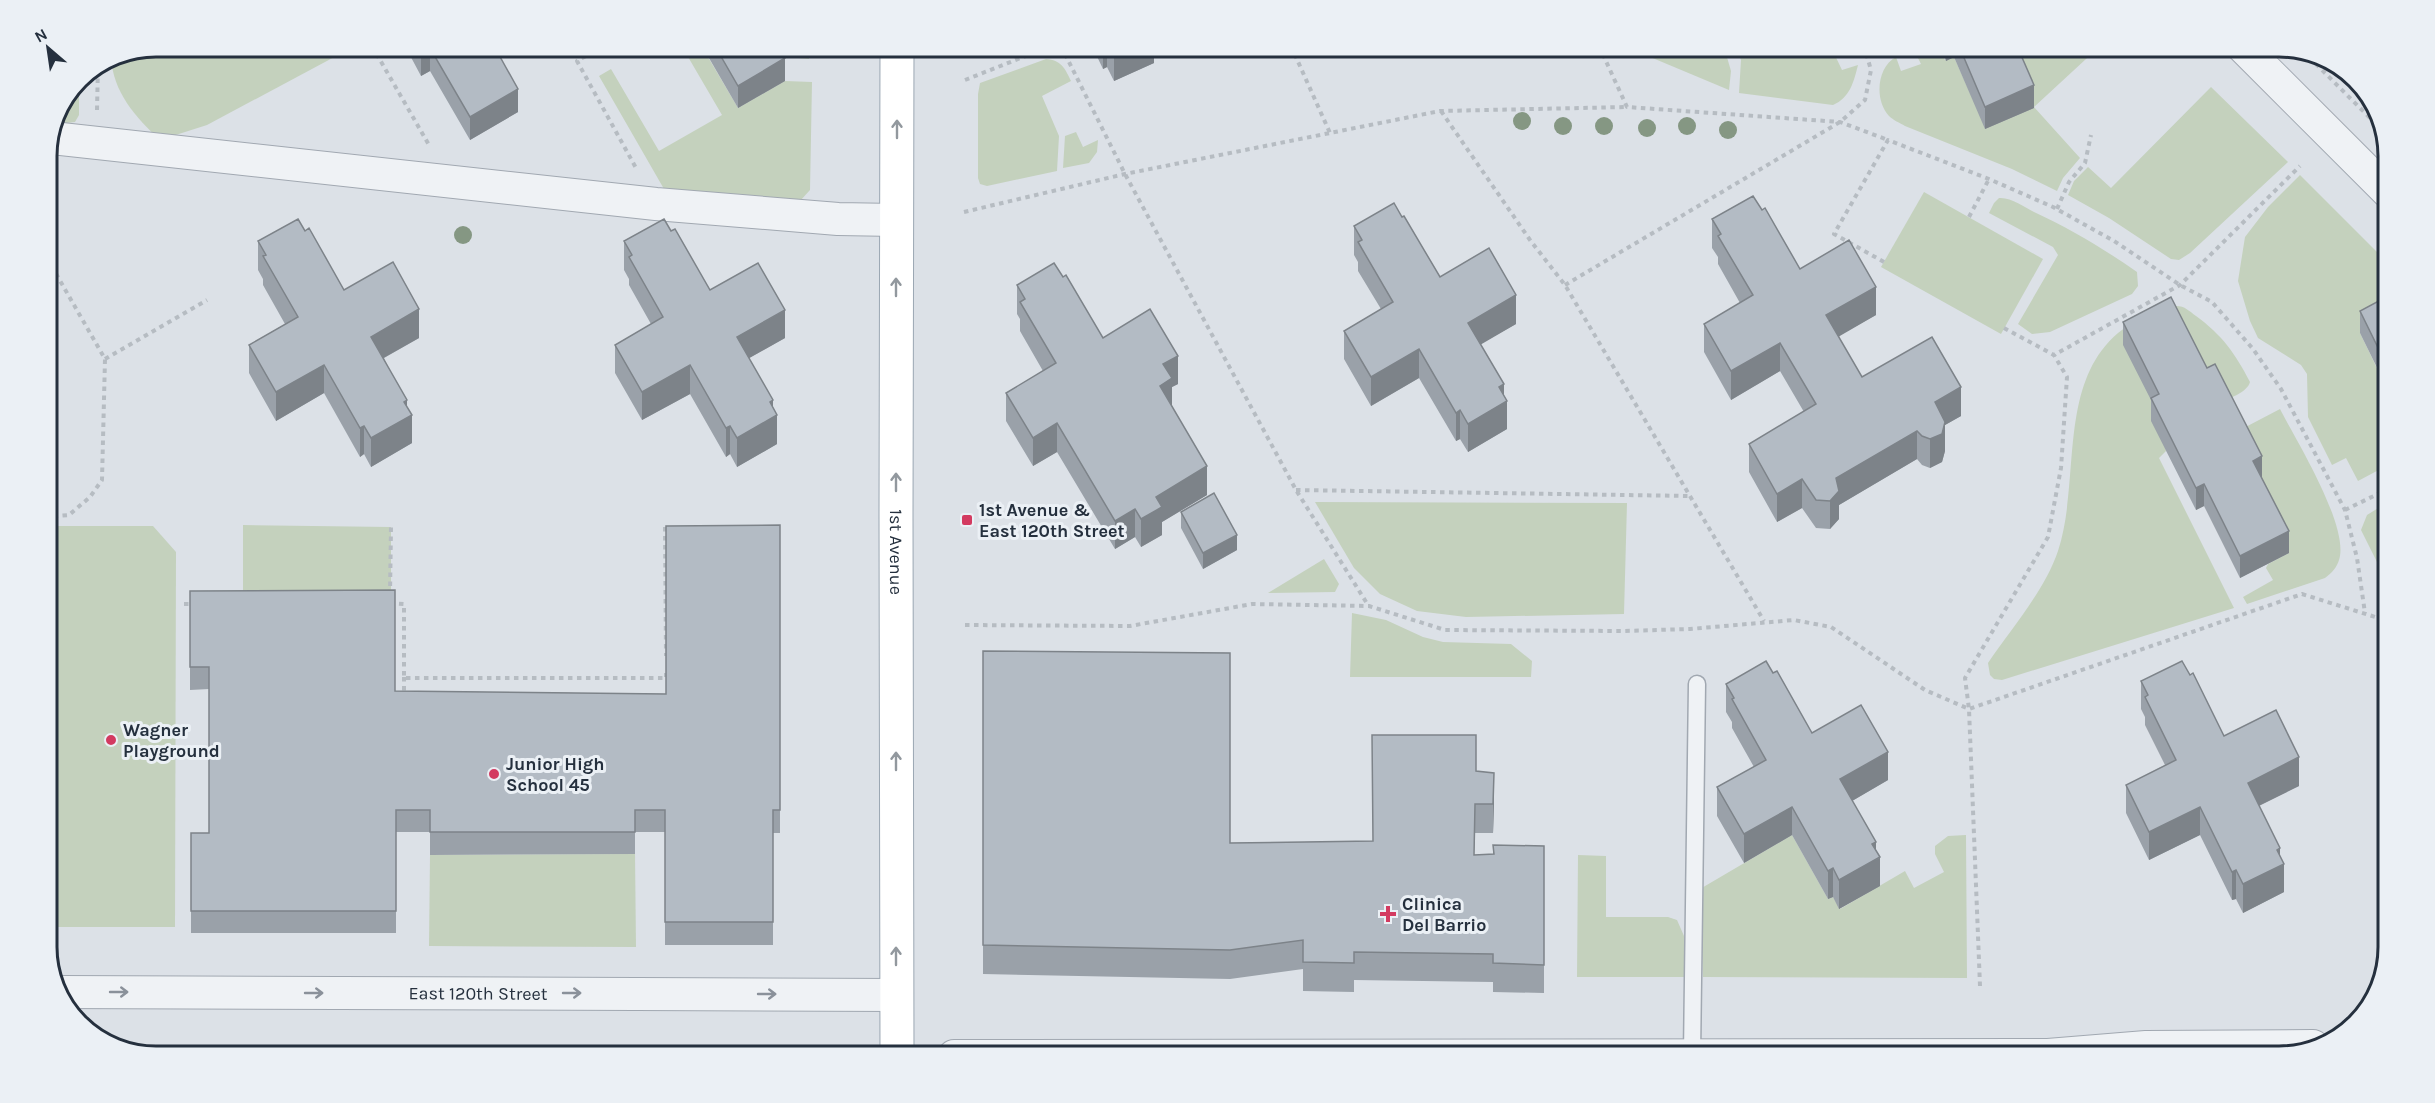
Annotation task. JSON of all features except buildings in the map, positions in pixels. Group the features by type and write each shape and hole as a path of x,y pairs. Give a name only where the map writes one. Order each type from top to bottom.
{"main road":[{"name":"1st Avenue","path":"897,57 897,1046"}],"street":[{"path":"2252,57 2378,182"},
{"path":"59,139 656,204 838,219 897,220"},
{"name":"East 120th Street","path":"68,992 896,995"}],"lane":[{"path":"1692,1046 1697,684"}],"path":[{"path":"378,57 424,135 447,181"},
{"path":"583,57 577,61 656,204"},
{"path":"965,80 1023,57"},
{"path":"1066,57 1125,174 1296,490 1369,606"},
{"path":"1296,57 1330,132"},
{"path":"1604,57 1627,107"},
{"path":"1565,285 1840,122 1865,100 1871,70 1868,57"},
{"path":"2317,65 2370,118"},
{"path":"96,143 98,77"},
{"path":"964,212 1125,174 1440,111 1627,107 1840,122 1989,179 2057,209 2114,241 2180,285 2212,302 2253,349 2281,389 2345,510 2357,558 2365,613"},
{"path":"1440,111 1530,240 1565,285 1764,621"},
{"path":"2057,209 2069,182 2085,163 2091,135"},
{"path":"1884,262 1834,234 1888,140"},
{"path":"2054,355 2180,285 2300,166"},
{"path":"1969,217 1989,179"},
{"path":"57,275 105,359 102,480 90,497 69,515 57,516"},
{"path":"105,359 207,300"},
{"path":"1980,986 1969,710 1965,678 2048,537 2061,468 2067,377 2054,355 2004,328"},
{"path":"1296,490 1691,496"},
{"path":"2345,510 2378,494"},
{"path":"390,603 391,527"},
{"path":"404,678 666,678 665,527"},
{"path":"965,625 1130,626 1252,604 1369,606 1445,630 1690,629 1794,620 1831,627 1925,690 1969,710 2302,594 2378,618"},
{"path":"378,603 404,603 404,693 415,693"},
{"path":"184,604 195,604"}],"green space":[{"path":"156,57 334,57 207,125 160,140 127,103 116,82 113,67 124,62"},
{"path":"688,57 708,57 738,108 785,81 812,82 810,190 800,201 664,189 599,76 611,69 659,151 722,115"},
{"path":"1650,57 1727,57 1731,71 1729,90"},
{"path":"1740,57 1836,57 1842,70 1858,65 1853,83 1844,98 1833,105 1739,93"},
{"path":"1896,57 1901,71 1921,64 1918,57 1944,57 1945,60 1954,57 1986,129 2004,57 2088,57 2034,107 2080,158 2063,178 2057,191 2012,169 1905,126 1889,116 1884,109 1880,93 1881,76 1885,68"},
{"path":"1046,59 1062,66 1071,81 1042,96 1059,136 1057,171 987,186 980,184 978,178 978,94 980,83"},
{"path":"2211,87 2288,162 2190,253 2179,260 2171,259 2109,218 2068,195 2074,181 2088,167 2111,188"},
{"path":"79,94 79,115 75,122 63,123"},
{"path":"1076,132 1083,147 1098,140 1097,152 1089,163 1063,168 1065,136"},
{"path":"2300,175 2378,253 2378,324 2360,333 2378,370 2378,470 2358,481 2346,458 2332,465 2308,417 2307,374 2301,365 2258,338 2250,321 2238,281 2245,237 2268,207"},
{"path":"1924,192 2043,259 2001,334 1881,267"},
{"path":"1999,198 2017,203 2074,232 2112,255 2137,272 2138,286 2132,294 2050,332 2032,334 2018,324 2058,255 2053,247 1989,213"},
{"path":"2176,306 2189,311 2221,338 2239,362 2250,382 2245,389 2224,400 2195,409 2159,416 2166,451 2159,458 2234,608 2002,680 1994,679 1990,675 1988,663 2036,595 2058,551 2065,524 2078,406 2086,379 2099,354 2124,328"},
{"path":"2280,409 2309,462 2329,506 2337,527 2340,545 2339,560 2334,570 2325,578 2247,604 2243,597 2273,580 2266,568 2268,564 2289,553 2238,431"},
{"path":"1315,502 1627,503 1624,614 1466,617 1417,611 1380,594 1354,568"},
{"path":"2378,508 2378,564 2361,530 2367,515"},
{"path":"243,525 391,527 391,593 243,592"},
{"name":"Wagner Playground","path":"57,526 153,526 176,552 175,927 57,927"},
{"path":"1324,559 1339,584 1335,592 1268,593"},
{"path":"1352,613 1386,620 1423,637 1443,642 1511,644 1532,661 1531,677 1350,677"},
{"path":"1792,835 1828,899 1833,897 1840,909 1905,871 1914,888 1944,872 1935,854 1935,846 1948,836 1966,835 1967,978 1703,977 1700,889"},
{"path":"635,854 636,947 429,946 430,855"},
{"path":"1578,855 1606,856 1606,917 1668,917 1677,920 1684,936 1684,977 1577,977"}],"place":[{"name":"1st Avenue & East 120th Street","path":"967,520"},
{"name":"Wagner Playground","path":"111,740"},
{"name":"Junior High School 45","path":"494,774"},
{"name":"Clinica Del Barrio","path":"1388,914"}]}
